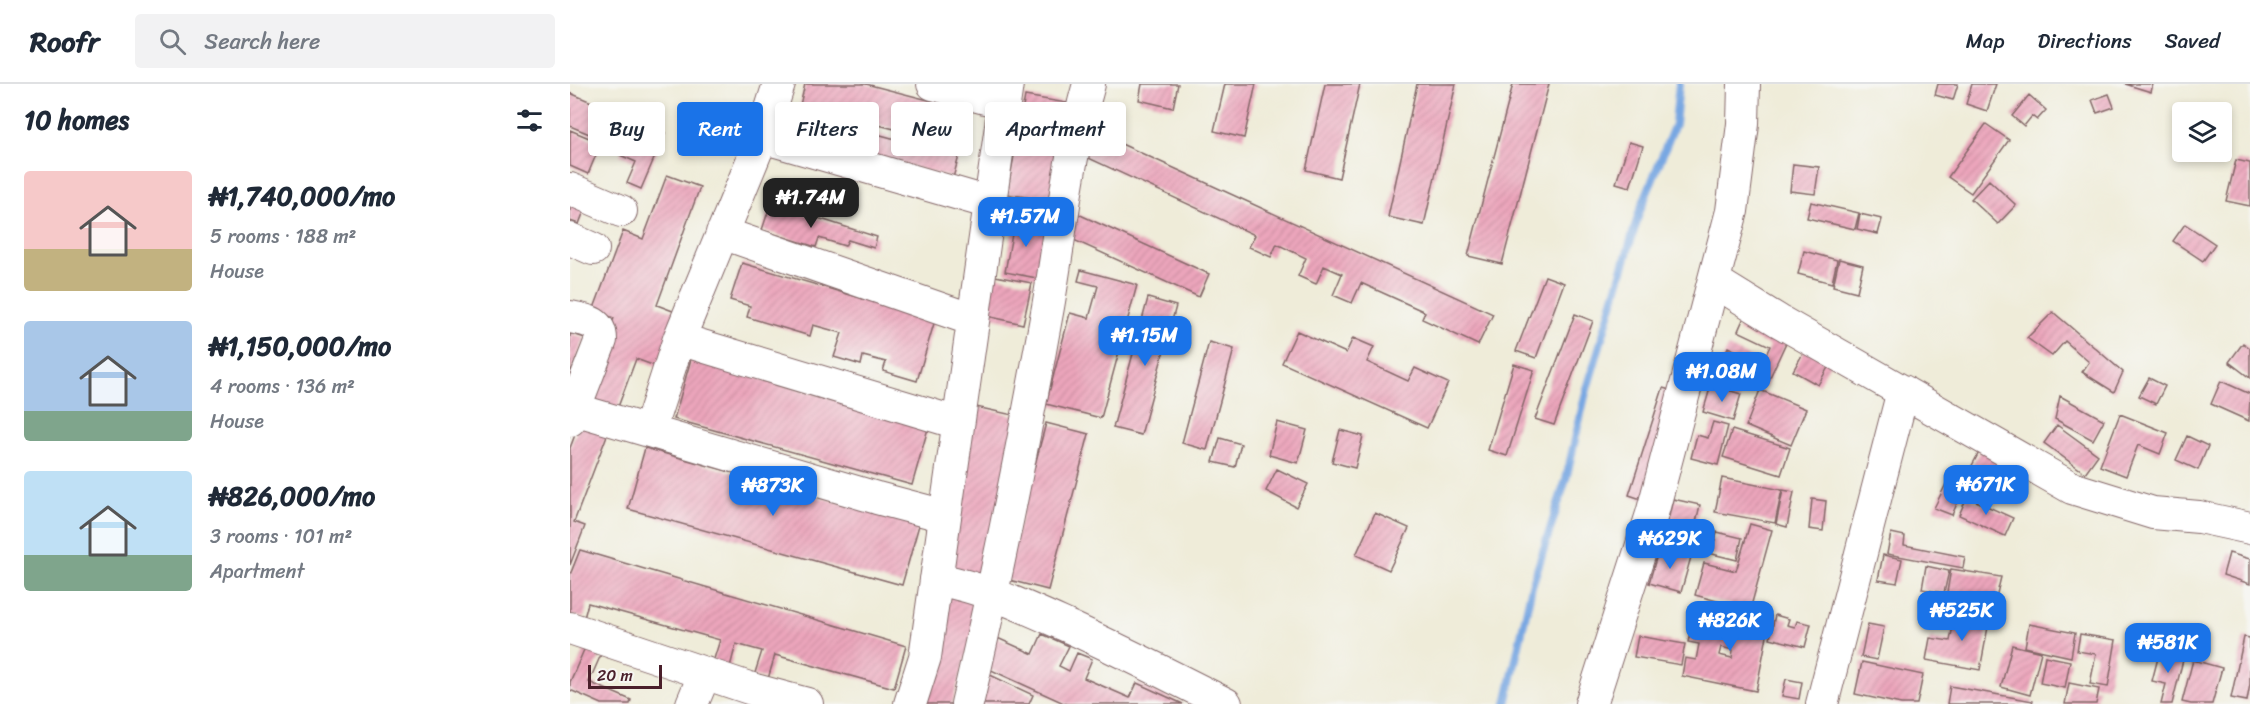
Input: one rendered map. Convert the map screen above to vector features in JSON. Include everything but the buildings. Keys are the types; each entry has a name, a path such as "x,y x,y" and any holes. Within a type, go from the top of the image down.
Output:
{"street":[{"path":"763,134 779,84"},
{"path":"910,704 925,657 1005,94 933,84"},
{"path":"968,704 993,594 1048,307 1077,126 1089,84"},
{"path":"1591,704 1652,514 1734,201 1743,124 1744,84"},
{"path":"763,137 990,203"},
{"path":"649,431 679,339 754,156"},
{"path":"570,189 621,211"},
{"path":"722,233 973,320"},
{"path":"1714,281 1779,321 2072,488 2153,513 2199,517 2250,528"},
{"path":"570,317 590,321 598,326 601,332 601,340 572,414 649,431 945,516"},
{"path":"679,339 958,423"},
{"path":"1822,704 1903,391"},
{"path":"936,579 970,585 993,594 1113,647 1226,704"},
{"path":"570,628 755,690 807,704"},
{"path":"692,704 705,673"}],"waterway":[{"path":"1506,704 1532,586 1566,479 1585,396 1639,213 1675,124 1679,84"}]}
